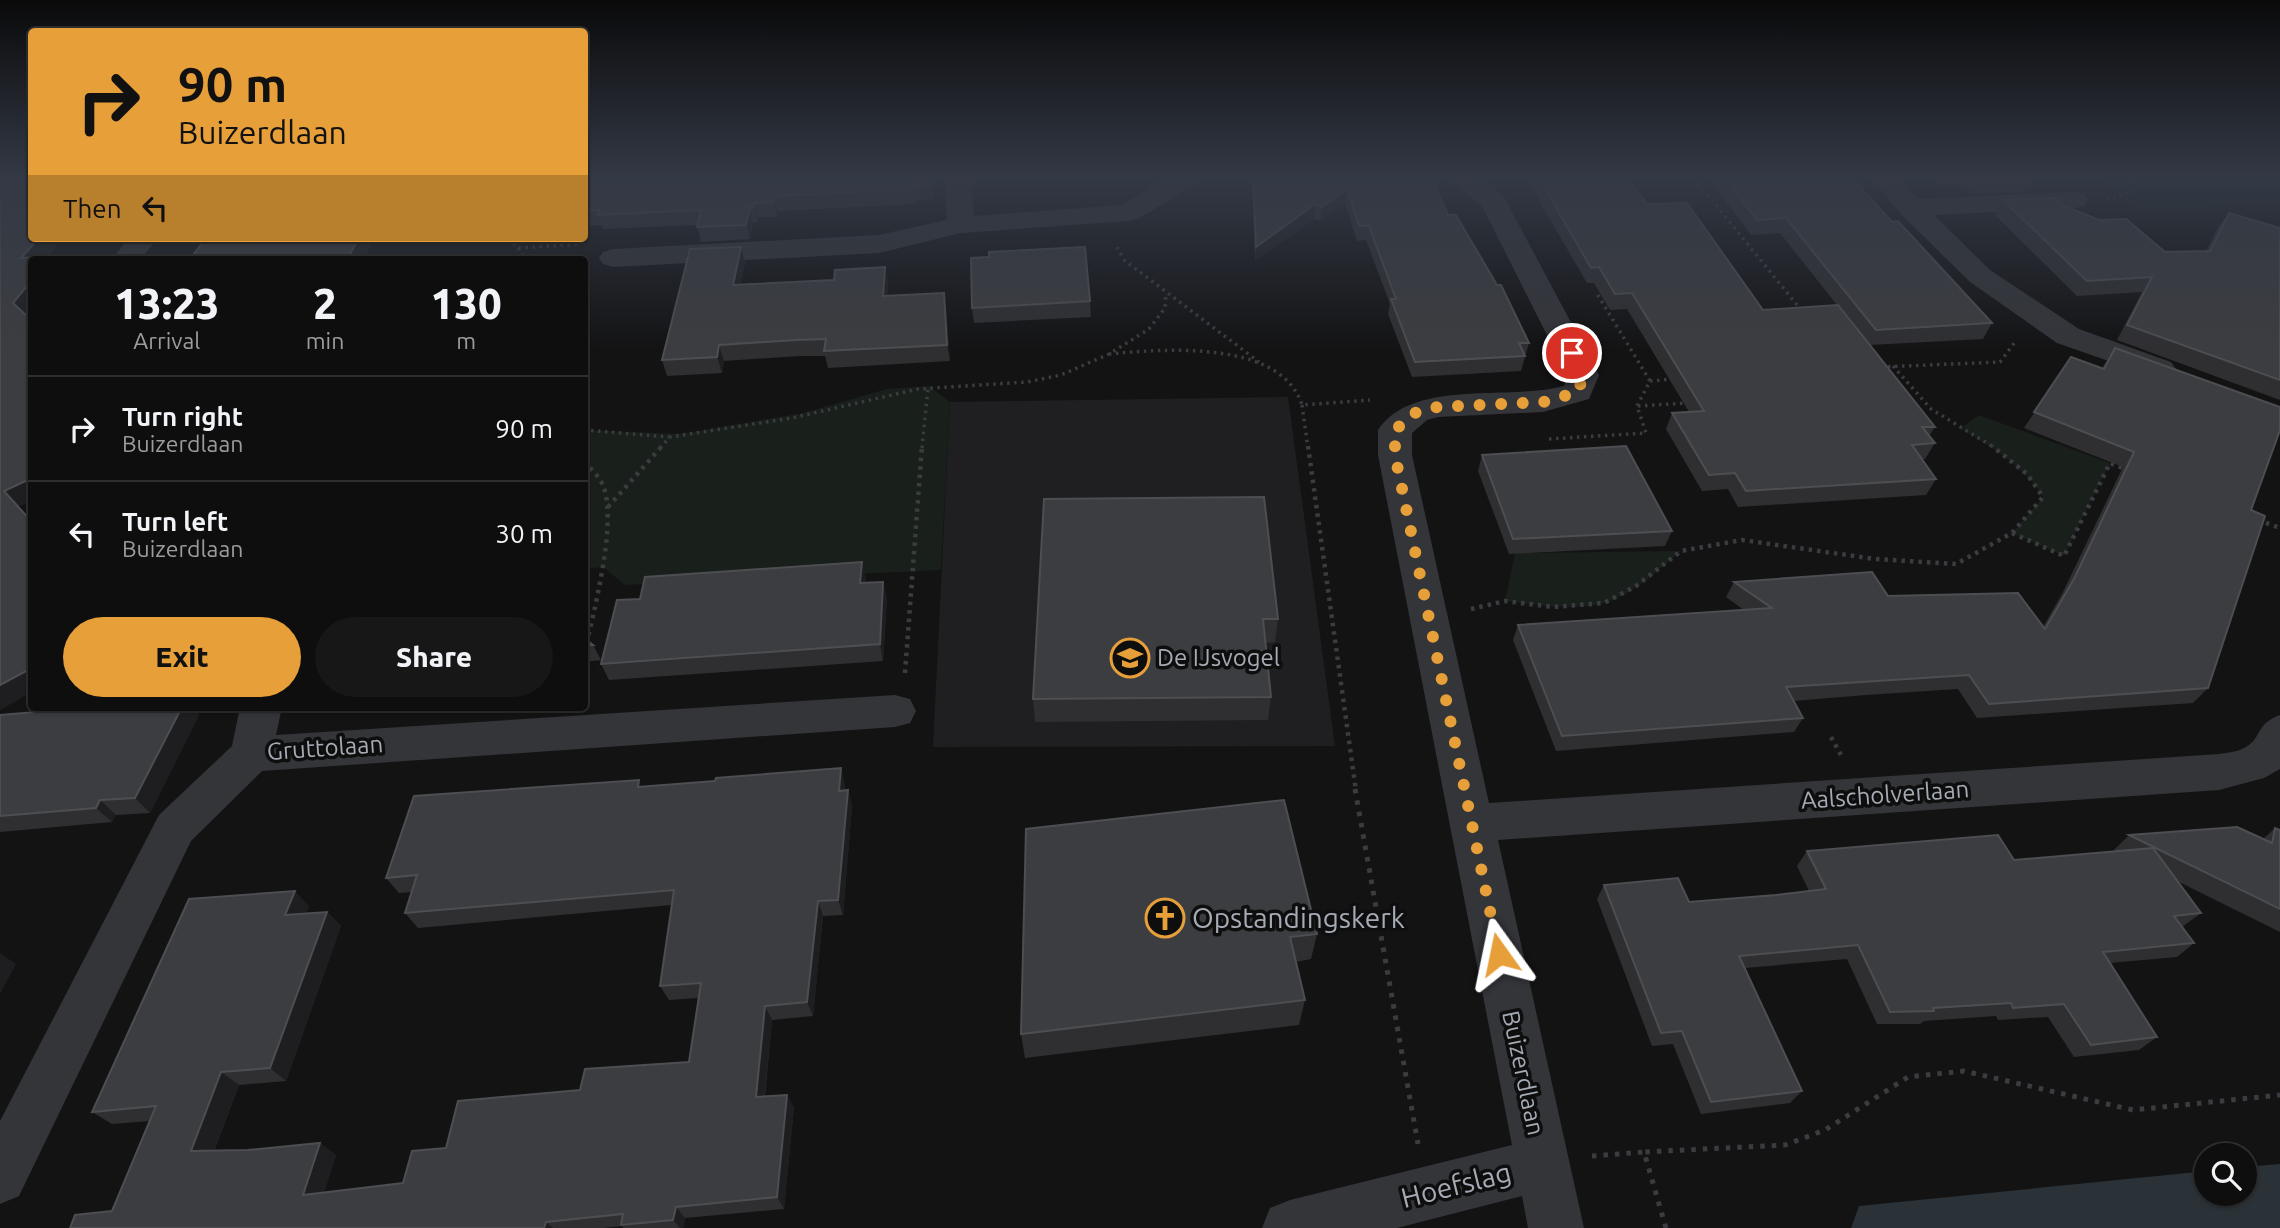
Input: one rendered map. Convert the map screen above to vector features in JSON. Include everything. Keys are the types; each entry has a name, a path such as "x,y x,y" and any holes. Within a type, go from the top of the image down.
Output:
{"street":[{"path":"613,258 880,244 917,235"},
{"name":"Buizerdlaan","path":"1511,235 1583,375 1578,392 1543,402 1437,407 1415,413 1395,430 1395,455 1556,1228"},
{"path":"1939,235 1980,276 2068,336 2180,377"},
{"path":"128,256 140,242"},
{"path":"251,754 260,711"},
{"name":"Gruttolaan","path":"0,1177 174,828 251,754 895,711"},
{"name":"Aalscholverlaan","path":"1472,823 2219,772 2255,765 2275,748 2280,732"},
{"name":"Hoefslag","path":"1290,1228 1542,1164"}],"path":[{"path":"1133,235 1117,247 1124,260 1294,386 1302,405 1356,794 1427,1193"},
{"path":"1741,235 1806,316"},
{"path":"513,242 523,256"},
{"path":"518,248 611,243 613,258"},
{"path":"1596,292 1650,381"},
{"path":"588,430 670,437 792,418 928,388 1027,382 1060,375 1109,354 1149,329 1165,308 1166,293"},
{"path":"1871,367 2000,362 2021,334"},
{"path":"1109,354 1146,350 1204,352 1260,362"},
{"path":"1460,612 1505,601 1553,607 1604,603 1636,586 1681,551 1742,540 1875,559 1956,564 2012,533 2043,497 2027,474 1996,448 1960,429 1931,409 1892,366"},
{"path":"1650,381 1676,379"},
{"path":"1535,440 1646,433 1637,406 1650,381"},
{"path":"895,711 904,696 915,518 928,388"},
{"path":"1302,405 1416,397 1437,407"},
{"path":"1637,406 1691,403"},
{"path":"608,507 670,437"},
{"path":"2012,533 2064,556 2110,463 2134,472"},
{"path":"588,467 604,486 608,507 595,610 588,639"},
{"path":"2256,519 2280,528"},
{"path":"1831,737 1844,759"},
{"path":"1666,1228 1644,1152 1786,1145 1825,1130 1908,1077 1964,1071 2133,1110 2280,1095"}],"shaded area":[{"path":"929,386 950,402 941,570 625,585 603,567 588,569 588,430 680,434 803,413 887,389"},
{"name":"De IJsvogel","path":"1288,397 1335,746 933,747 950,402"},
{"path":"1979,415 2110,463 2064,556 2012,533 2043,497 2026,475 2006,458 1960,429"},
{"path":"1681,551 1635,588 1604,603 1568,607 1505,601 1515,553"},
{"path":"2280,1164 2280,1228 1851,1228 1859,1206 2194,1172 2194,1206 2257,1206 2257,1166"}],"building":[{"path":"0,235 28,235 28,242 35,242 21,258 28,258 28,285 13,303 28,317 28,480 4,491 28,518 28,670 0,685"},
{"path":"1255,235 1272,235 1256,247"},
{"path":"1372,235 1468,235 1497,285 1501,285 1529,343 1519,343 1525,356 1415,362 1391,299 1396,299"},
{"path":"1572,235 1710,235 1763,310 1838,305 1935,427 1922,427 1935,443 1912,445 1936,479 1746,491 1735,473 1709,475 1672,413 1704,411 1632,293 1615,294 1599,267 1591,268"},
{"path":"1800,235 1911,235 1992,323 1876,330"},
{"path":"2040,235 2145,235 2165,252 2210,251 2218,235 2280,235 2280,380 2127,325 2152,277 2087,281"},
{"path":"203,242 357,242 349,256 192,256"},
{"path":"741,247 733,285 834,280 835,270 885,267 883,296 944,293 947,345 824,351 826,339 796,340 719,345 717,357 662,360 690,249"},
{"path":"1085,247 1090,301 972,308 971,258 989,257 989,252"},
{"path":"2115,348 2280,407 2280,430 2251,510 2265,516 2208,688 1989,704 1969,675 1786,687 1803,718 1562,736 1518,625 1772,608 1734,582 1872,572 1888,596 2018,593 2045,629 2075,577 2134,452 2034,412 2071,357 2104,369"},
{"path":"1626,446 1672,531 1513,539 1482,455"},
{"path":"1264,497 1278,619 1263,619 1271,697 1033,699 1044,499"},
{"path":"862,562 860,583 883,582 880,644 601,664 617,600 640,599 645,577"},
{"path":"48,711 180,711 135,798 100,800 96,808 0,816 0,715"},
{"path":"841,768 839,791 848,790 838,900 818,901 807,1002 765,1006 756,1097 787,1095 777,1197 676,1207 673,1220 621,1225 623,1214 546,1222 544,1228 70,1228 75,1215 112,1211 156,1106 92,1112 189,899 295,891 285,915 327,912 270,1068 221,1072 191,1151 248,1150 320,1143 303,1195 403,1183 412,1151 446,1148 458,1101 580,1090 585,1069 689,1062 701,983 660,986 674,890 405,913 417,875 386,878 414,796 639,780 638,787"},
{"name":"Opstandingskerk","path":"1284,800 1317,934 1290,937 1305,1000 1021,1034 1026,829"},
{"path":"2237,827 2272,843 2275,828 2280,830 2280,909 2129,835"},
{"path":"1998,835 2014,860 2153,848 2201,913 2174,916 2194,943 2103,952 2157,1037 2091,1045 2064,1004 2013,1008 2011,1003 1933,1008 1934,1011 1890,1012 1858,945 1739,956 1802,1091 1711,1102 1682,1031 1661,1033 1604,885 1678,878 1689,902 1826,889 1807,851"}],"place":[{"name":"De IJsvogel","path":"1130,658"},
{"name":"Opstandingskerk","path":"1165,918"}],"route":[{"path":"1499,954 1395,455 1395,430 1415,413 1437,407 1543,402 1578,392 1583,375 1572,353"}]}
